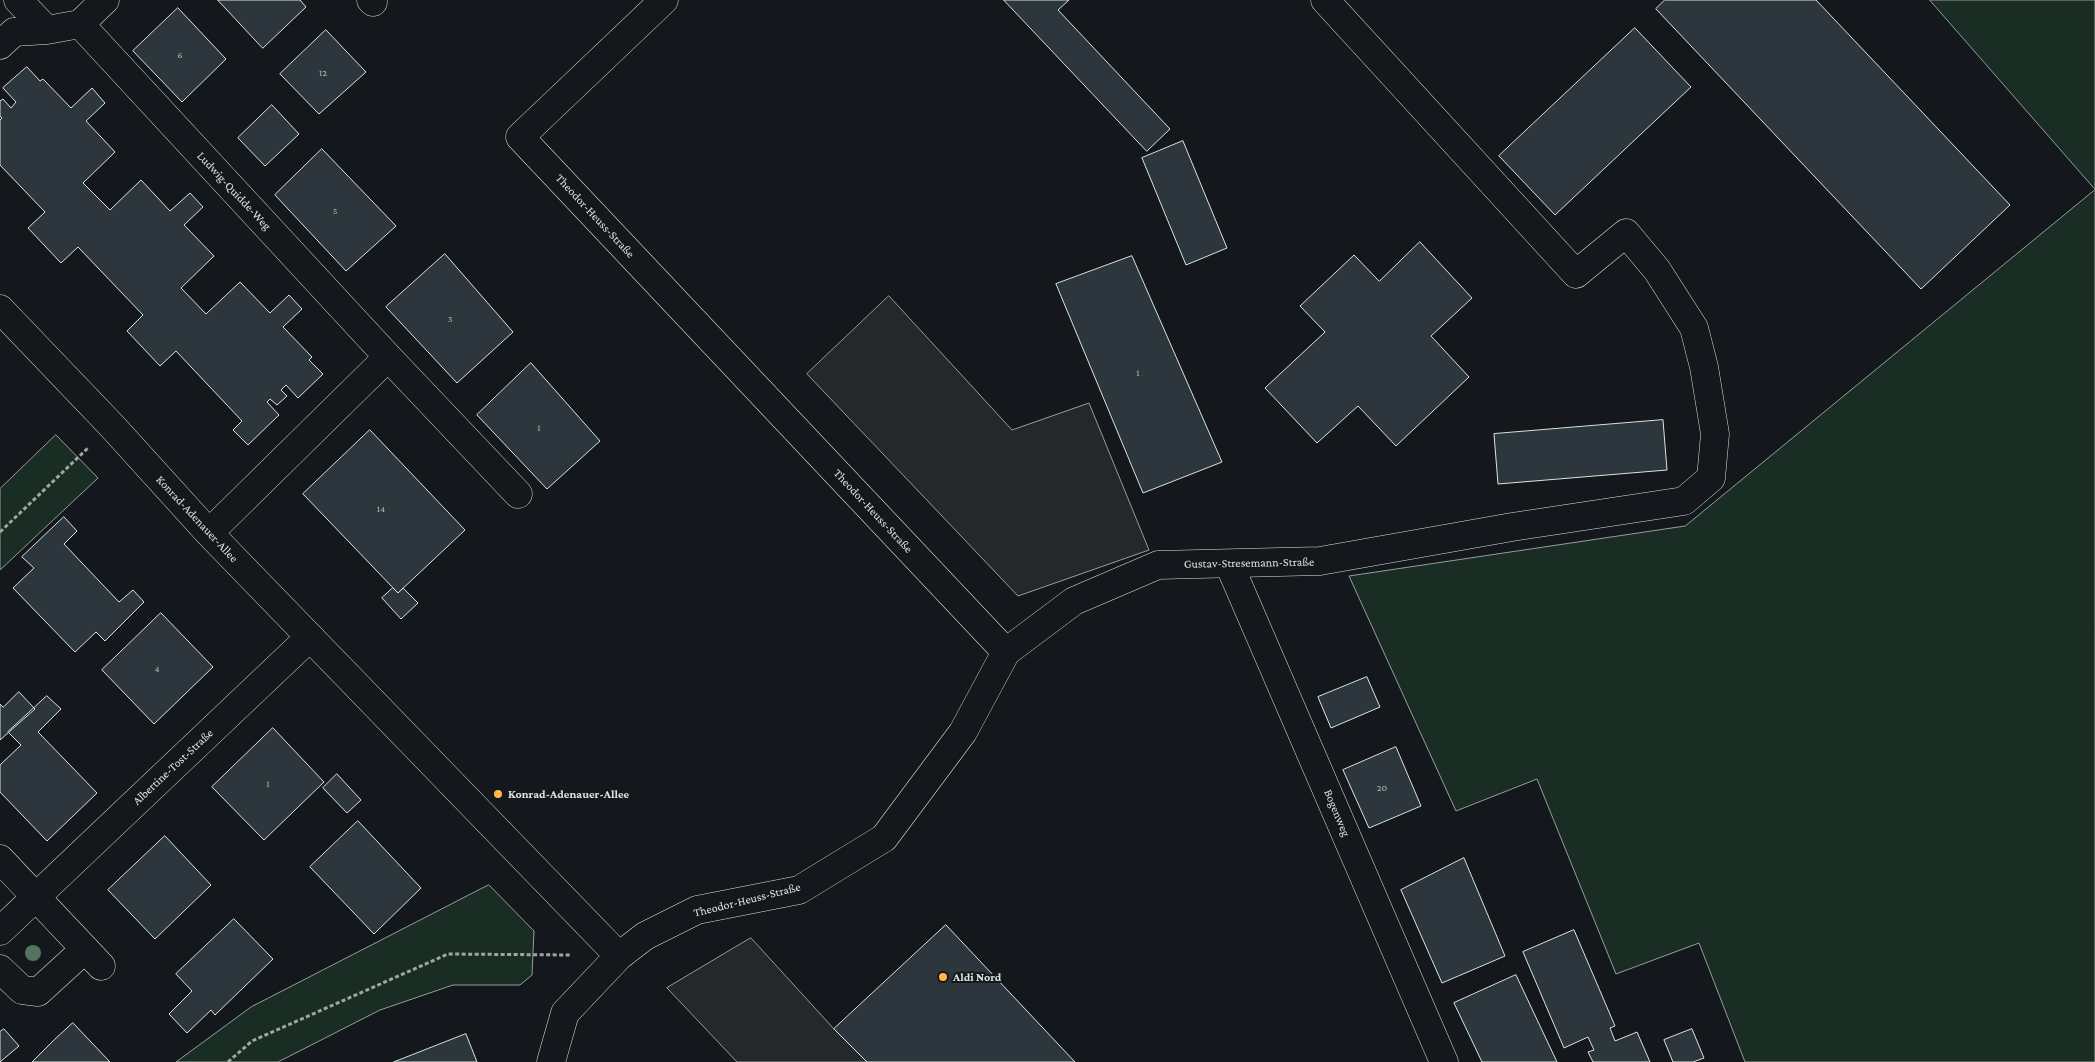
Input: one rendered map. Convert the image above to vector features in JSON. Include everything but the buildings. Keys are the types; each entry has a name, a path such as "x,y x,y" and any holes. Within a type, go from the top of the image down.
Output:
{"street":[{"path":"18,0 47,30"},
{"path":"0,45 14,32 47,30 80,24 105,0"},
{"name":"Theodor-Heuss-Straße","path":"619,956 645,936 697,910 799,890 884,838 963,732 1006,652 520,137 664,0"},
{"name":"Gustav-Stresemann-Straße","path":"1006,652 1074,601 1158,565 1320,561 1512,527 1684,501 1711,478 1716,434 1704,367 1694,328 1657,270 1626,233 1576,274 1325,0"},
{"name":"Ludwig-Quidde-Weg","path":"80,24 388,357 518,494"},
{"name":"Konrad-Adenauer-Allee","path":"0,309 112,426 209,533 619,956"},
{"path":"209,533 388,357"},
{"name":"Bogenweg","path":"1229,564 1444,1062"},
{"name":"Albertine-Tost-Straße","path":"0,931 310,637"},
{"path":"0,859 93,957 38,992 22,990 0,969"},
{"path":"551,1062 565,1013 619,956"}],"path":[{"path":"0,532 77,457 112,426"},
{"path":"228,1062 252,1041 448,954 619,956"}],"green space":[{"path":"1930,0 2095,0 2095,189"},
{"path":"2095,190 2095,1062 1745,1062 1699,943 1616,974 1537,779 1456,811 1349,576 1685,526"},
{"path":"56,435 98,478 0,570 0,489"},
{"path":"489,885 534,931 532,975 520,985 453,985 380,1010 278,1062 176,1062 251,1007"}],"shaded area":[{"path":"889,296 1012,430 1089,403 1149,550 1018,596 807,374"},
{"path":"751,938 834,1029 867,1062 737,1062 667,988"}],"place":[{"name":"Konrad-Adenauer-Allee","path":"498,794"},
{"name":"Aldi Nord","path":"943,977"}]}
